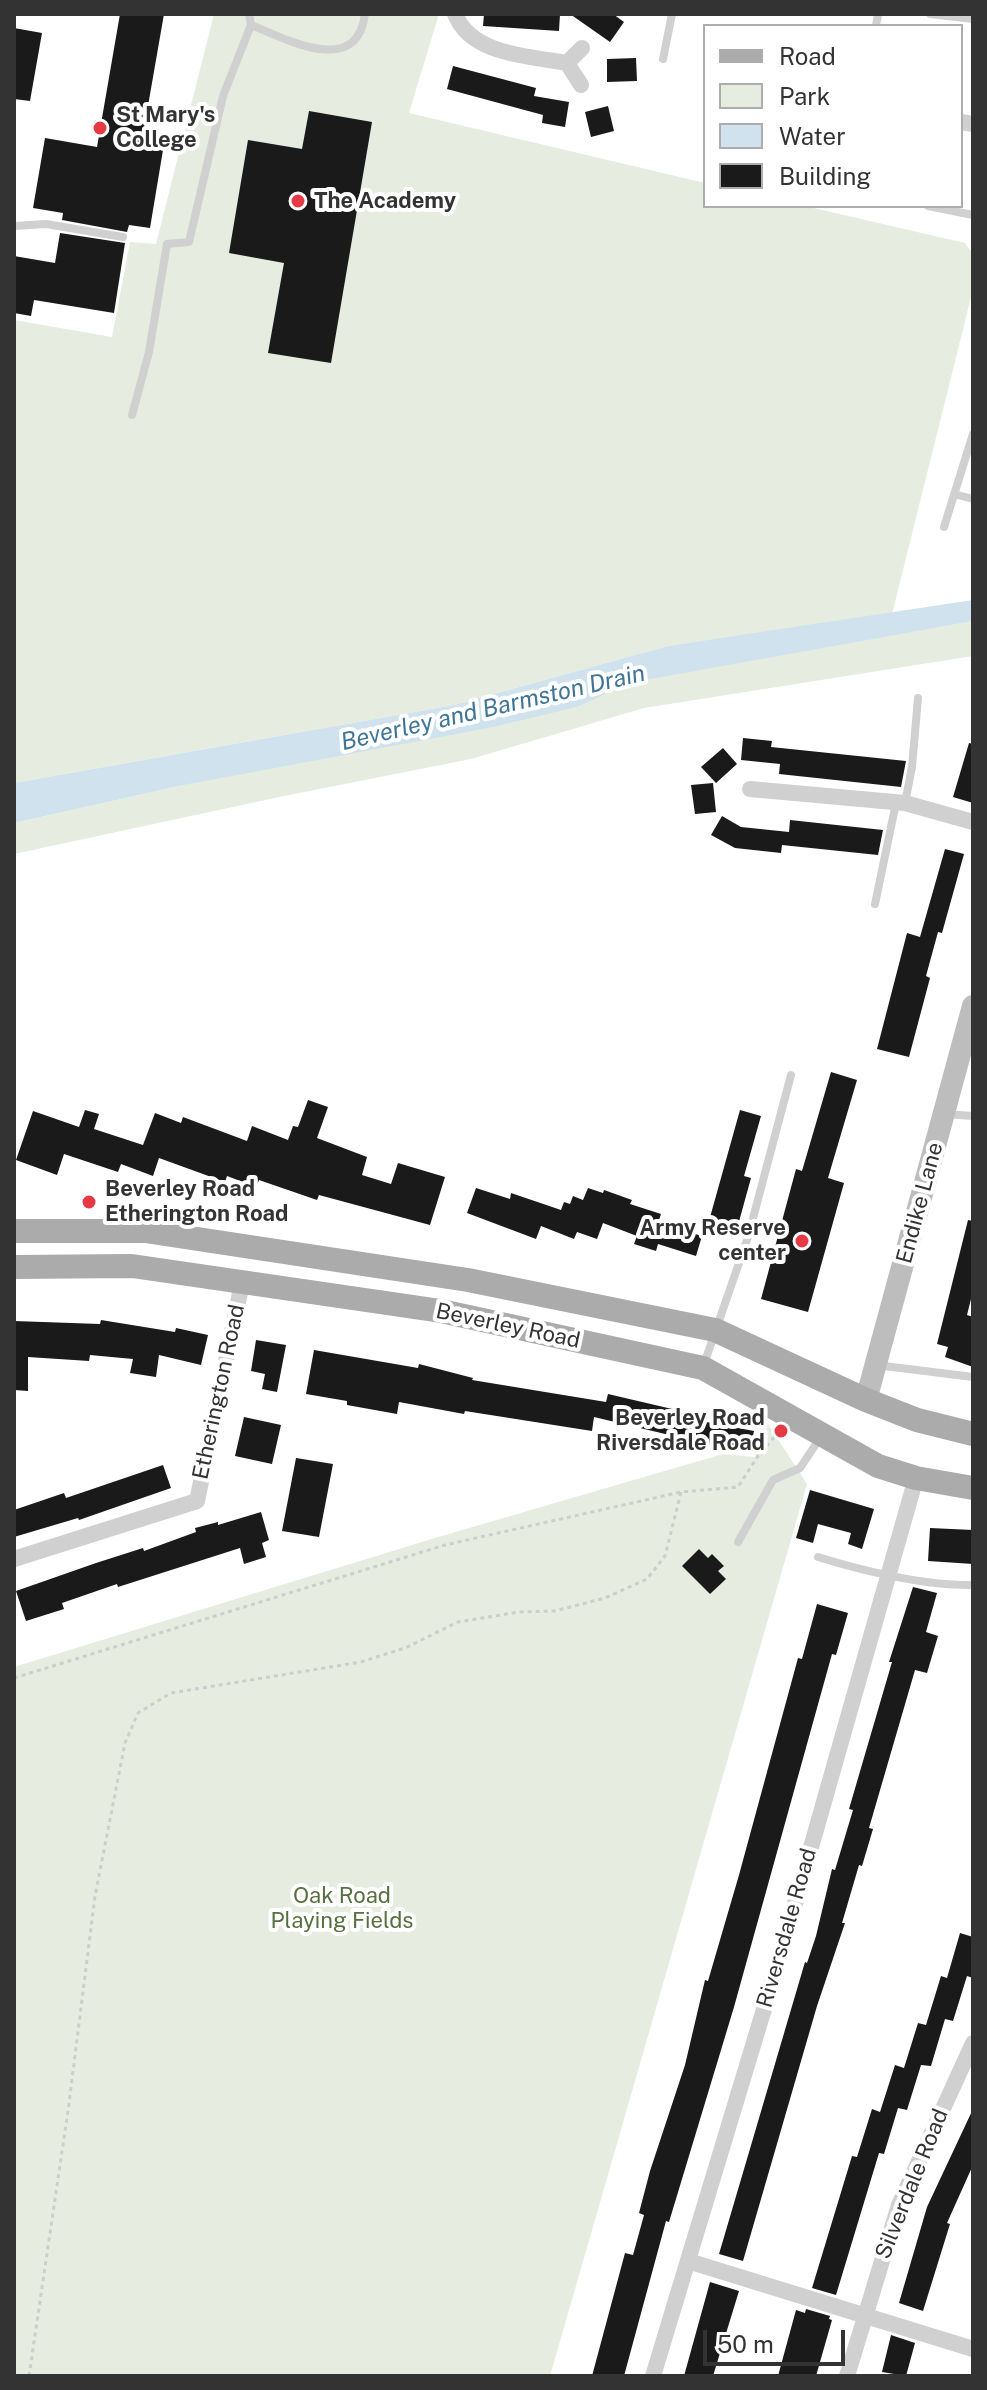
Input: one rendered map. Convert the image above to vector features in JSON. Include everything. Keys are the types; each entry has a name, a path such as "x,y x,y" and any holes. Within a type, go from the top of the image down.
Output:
{"main road":[{"name":"Beverley Road","path":"14,1231 145,1231 468,1280 715,1330 866,1400 917,1420 973,1435"},
{"path":"164,1271 168,1235"},
{"path":"325,1295 330,1259"},
{"name":"Beverley Road","path":"14,1267 132,1266 441,1311 703,1368 878,1466 916,1478 973,1488"},
{"path":"547,1333 555,1297"}],"street":[{"path":"455,14 460,28 484,45 567,63 581,85"},
{"path":"567,63 582,48"},
{"path":"750,789 901,802 973,822"},
{"name":"Endike Lane","path":"866,1400 973,1006"},
{"name":"Etherington Road","path":"14,1559 197,1501 242,1283"},
{"name":"Riversdale Road","path":"653,2376 781,1953 916,1478"},
{"name":"Silverdale Road","path":"847,2376 899,2205 973,2043"},
{"path":"688,2261 973,2349"}],"lane":[{"path":"132,415 149,352 167,244 189,242 223,96 251,25 249,14"},
{"path":"251,25 308,49 338,50 356,38 365,14"},
{"path":"663,59 672,14"},
{"path":"930,14 973,19"},
{"path":"938,208 973,215"},
{"path":"14,226 46,224 123,237"},
{"path":"944,527 973,434"},
{"path":"954,494 973,499"},
{"path":"875,904 912,767 918,698"},
{"path":"703,1368 748,1237 791,1075"},
{"path":"944,1114 973,1116"},
{"path":"876,1365 973,1377"},
{"path":"738,1542 773,1480 800,1468 814,1429"},
{"path":"818,1557 854,1568 952,1585 973,1585"}],"path":[{"path":"14,1678 445,1545 681,1492 738,1487 758,1456 784,1426 814,1429"},
{"path":"29,2376 68,2111 95,1896 125,1743 138,1713 171,1693 361,1662 405,1648 458,1622 519,1612 555,1611 605,1598 647,1579 665,1556 681,1492"}],"green space":[{"path":"214,14 439,14 409,113 703,183 703,208 814,208 965,243 973,254 973,289 892,614 668,646 454,705 14,783 14,320 112,337 130,242 156,244"},
{"path":"973,621 973,656 644,708 471,759 14,854 14,823 179,786 580,706 630,681"},
{"name":"Oak Road Playing Fields","path":"766,1421 807,1484 550,2376 14,2376 14,1667 435,1538 723,1454 755,1457"}],"water":[{"name":"Beverley and Barmston Drain","path":"973,600 973,621 628,683 580,706 493,727 179,786 14,823 14,783 454,705 668,646"}],"building":[{"path":"120,14 164,14 141,146 163,150 150,228 129,225 127,232 62,220 63,213 33,208 45,138 97,147"},
{"path":"484,14 560,14 559,31 483,26"},
{"path":"570,14 613,14 624,22 610,42"},
{"path":"14,28 42,33 30,101 14,99"},
{"path":"636,58 637,81 607,82 607,59"},
{"path":"453,66 536,88 534,96 569,102 565,127 542,123 543,115 447,89"},
{"path":"608,106 614,131 591,137 585,112"},
{"name":"The Academy","path":"309,111 372,122 331,363 268,353 284,263 229,253 248,140 302,149"},
{"path":"60,233 125,243 114,313 34,300 31,316 14,313 14,256 55,263"},
{"path":"743,738 772,741 771,747 906,761 901,787 779,774 780,764 741,760"},
{"path":"969,743 973,744 973,803 953,797"},
{"path":"723,748 737,764 716,783 701,767"},
{"path":"713,783 716,812 695,814 691,785"},
{"path":"722,816 741,827 789,832 790,820 883,830 878,855 782,845 781,853 735,848 711,835"},
{"path":"945,849 964,854 942,933 938,932 926,976 930,978 909,1057 877,1049 907,933 920,937"},
{"name":"Army Reserve center","path":"831,1072 857,1080 828,1178 844,1183 808,1312 761,1299 796,1169 802,1171"},
{"path":"308,1100 328,1107 317,1138 367,1157 362,1175 391,1184 398,1163 445,1177 430,1225 319,1195 317,1200 259,1180 256,1187 227,1176 225,1182 159,1158 153,1176 121,1164 118,1172 64,1154 57,1175 16,1160 33,1111 79,1127 85,1110 99,1114 94,1129 143,1145 155,1113 181,1123 183,1117 247,1141 252,1126 288,1140 293,1126 298,1127"},
{"path":"740,1110 761,1116 744,1176 751,1178 735,1236 707,1228"},
{"path":"476,1188 510,1199 511,1193 561,1210 564,1202 570,1204 573,1196 583,1200 588,1188 603,1193 604,1190 632,1200 630,1204 661,1214 658,1223 702,1236 696,1256 658,1244 656,1251 634,1244 637,1236 603,1223 597,1239 577,1232 574,1239 541,1226 536,1239 467,1213"},
{"path":"968,1220 973,1221 973,1291 967,1315 973,1317 973,1367 945,1357 948,1347 937,1344"},
{"path":"101,1320 175,1332 176,1328 208,1335 201,1365 159,1355 156,1377 130,1373 133,1359 90,1355 89,1361 28,1357 28,1391 14,1390 14,1321 100,1324"},
{"path":"256,1340 286,1345 277,1392 262,1389 265,1374 251,1371"},
{"path":"314,1350 418,1368 419,1364 472,1380 606,1402 608,1394 702,1416 701,1421 754,1431 749,1454 594,1417 592,1431 399,1402 397,1414 347,1405 347,1401 306,1394"},
{"path":"244,1417 281,1425 272,1464 235,1456"},
{"path":"296,1458 333,1464 319,1537 282,1531"},
{"path":"163,1465 171,1488 79,1520 14,1537 14,1510 64,1493 66,1498"},
{"path":"810,1490 874,1509 862,1549 848,1544 851,1533 818,1524 813,1543 796,1538"},
{"path":"261,1512 269,1540 262,1543 266,1557 244,1564 240,1548 118,1587 117,1584 62,1603 64,1609 26,1621 16,1591 143,1548 144,1551 196,1532 195,1528 218,1522 218,1525"},
{"path":"930,1528 973,1530 973,1564 928,1561"},
{"path":"699,1549 708,1558 712,1554 724,1566 718,1571 726,1579 710,1594 682,1566"},
{"path":"913,1587 937,1593 926,1632 938,1636 927,1673 915,1670 869,1828 873,1829 862,1866 859,1865 842,1923 845,1923 817,2006 743,2261 719,2254 805,1962 816,1936 832,1869 835,1870 853,1810 849,1809"},
{"path":"817,1604 848,1613 836,1655 832,1654 734,2007 669,2222 666,2221 624,2376 592,2376 625,2253 633,2255 644,2215 639,2213 650,2171 685,2065 705,1980 708,1981 798,1658 802,1659"},
{"path":"960,1933 973,1937 973,1978 967,1976 953,2021 945,2019 931,2066 921,2065 907,2110 898,2108 884,2154 879,2153 836,2295 812,2288 852,2156 857,2157 872,2109 880,2112 895,2065 904,2068 918,2023 926,2025 941,1976 947,1978"},
{"path":"973,2109 973,2165 947,2223 950,2224 923,2311 899,2303 927,2207"},
{"path":"710,2282 739,2291 713,2376 684,2376"},
{"path":"806,2309 830,2316 832,2320 816,2376 778,2376 796,2310 805,2313"},
{"path":"891,2335 915,2343 906,2376 882,2372"}],"place":[{"name":"St Mary's College","path":"100,128"},
{"name":"The Academy","path":"298,201"},
{"name":"Beverley Road Etherington Road","path":"89,1202"},
{"name":"Army Reserve center","path":"802,1241"},
{"name":"Beverley Road Riversdale Road","path":"781,1431"}]}
